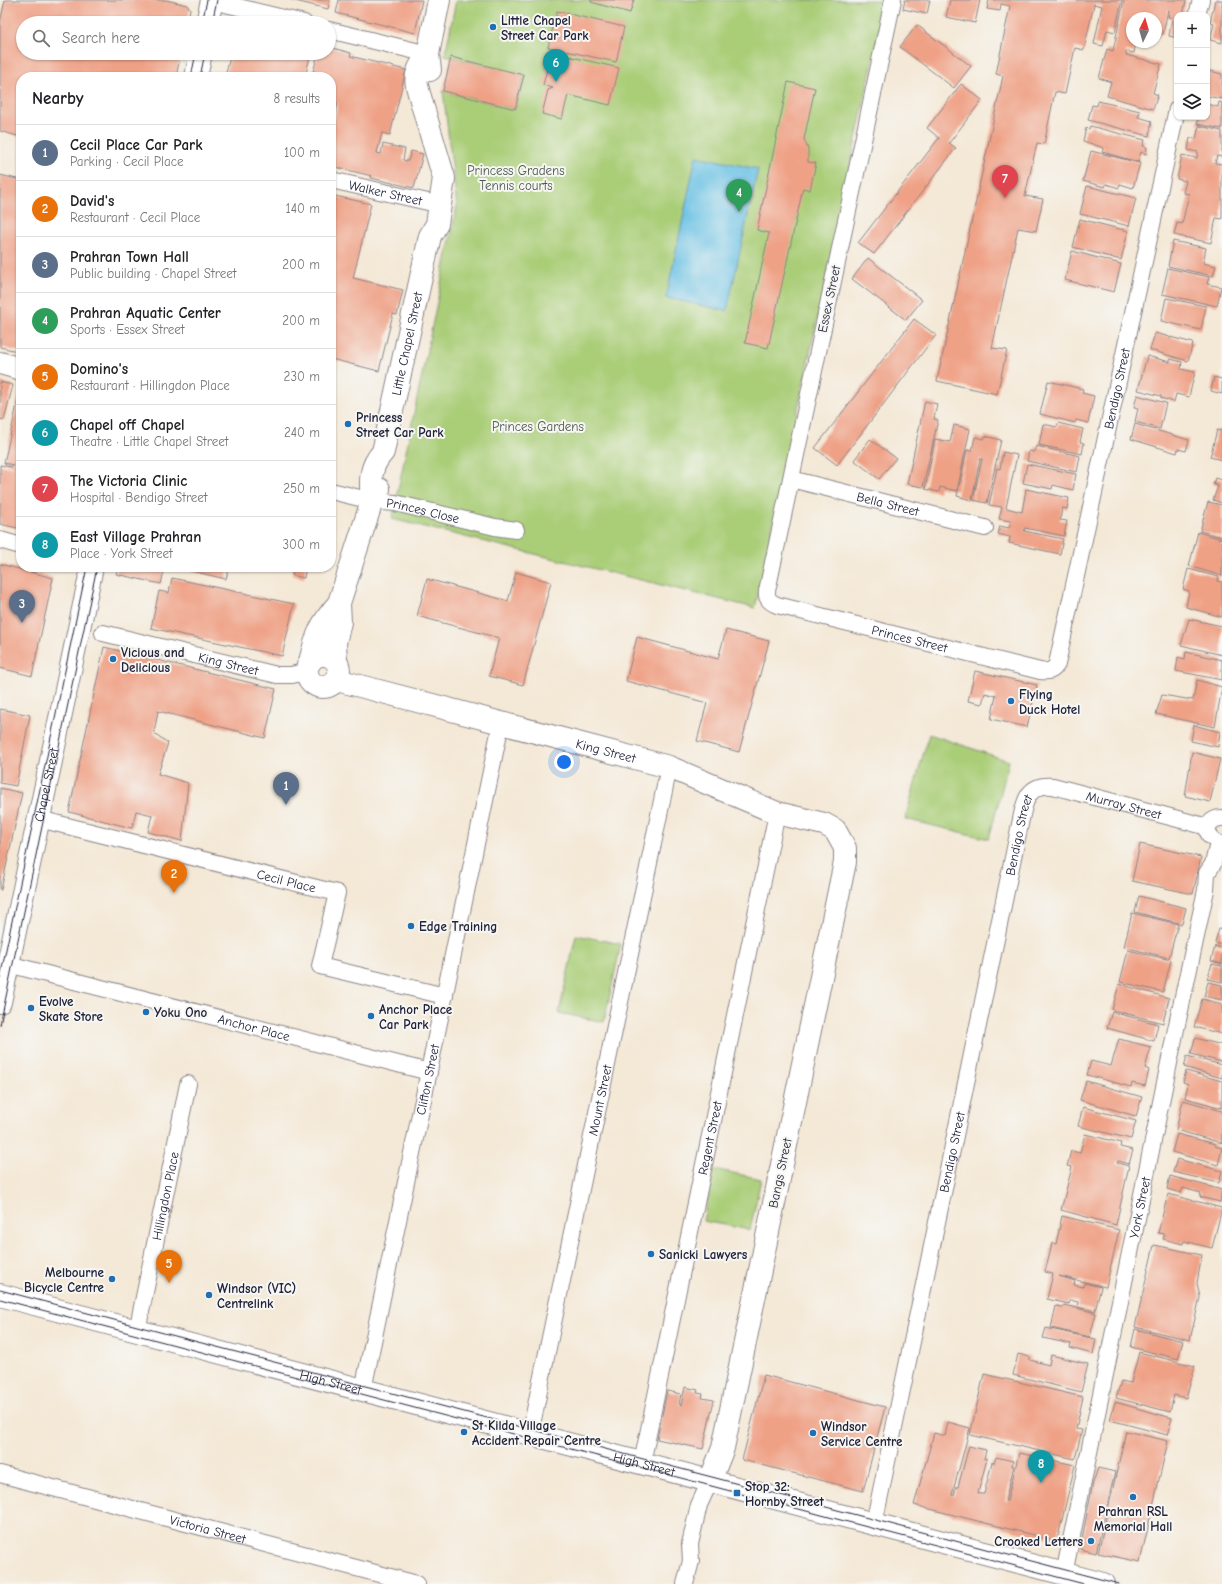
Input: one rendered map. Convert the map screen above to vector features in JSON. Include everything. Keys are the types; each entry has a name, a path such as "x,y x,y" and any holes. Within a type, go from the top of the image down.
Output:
{"street":[{"path":"208,16 211,0 276,16"},
{"name":"Little Chapel Street","path":"336,670 335,643 340,622 339,603 372,501 382,486 387,463 383,452 430,236 437,224 435,204 444,178 422,104 421,94 416,83 418,69 428,54 439,0"},
{"name":"Essex Street","path":"768,598 767,591 893,0"},
{"path":"1198,12 1201,0"},
{"path":"336,32 428,54"},
{"path":"197,72 200,60"},
{"name":"Bendigo Street","path":"1054,669 1057,664 1175,120"},
{"name":"Walker Street","path":"336,181 435,204"},
{"path":"0,363 16,368"},
{"name":"Bella Street","path":"791,479 985,528"},
{"name":"Princes Close","path":"336,492 372,501 395,503 495,527 516,530"},
{"path":"0,540 16,545"},
{"name":"Chapel Street","path":"0,1002 91,572"},
{"name":"Princes Street","path":"768,598 772,603 777,605 1040,671 1050,672 1054,669"},
{"name":"Little Chapel Street","path":"309,666 315,642 327,617 339,603"},
{"name":"King Street","path":"103,633 277,675 292,675 309,666"},
{"path":"327,655 336,670 329,686 319,686 310,680 309,666 317,656 327,655"},
{"name":"King Street","path":"336,670 502,723 669,768 777,813 824,824 835,830 845,848 845,862"},
{"name":"Clifton Street","path":"363,1390 502,723"},
{"name":"Mount Street","path":"530,1434 669,768"},
{"name":"Bendigo Street","path":"874,1524 1019,829 1029,794 1039,786"},
{"name":"Murray Street","path":"1039,786 1053,786 1208,827"},
{"name":"Regent Street","path":"642,1463 777,813"},
{"path":"1220,843 1212,840 1208,834 1208,827 1211,821 1216,818 1222,818"},
{"name":"Cecil Place","path":"39,819 337,893 320,966 445,996"},
{"name":"York Street","path":"1064,1574 1206,890 1207,872 1213,864 1220,843"},
{"name":"Bangs Street","path":"710,1481 723,1448 845,862"},
{"name":"Anchor Place","path":"8,964 430,1072"},
{"name":"Hillingdon Place","path":"137,1331 188,1084"},
{"name":"High Street","path":"0,1295 1103,1584"},
{"name":"Victoria Street","path":"0,1474 417,1584"},
{"path":"685,1584 691,1561 690,1544 700,1499 710,1481"}],"green space":[{"name":"Princes Gardens","path":"456,0 886,0 755,608 392,519 457,206 443,91 515,109 524,76 445,55"},
{"path":"929,734 1009,761 989,839 905,819"},
{"path":"576,935 621,944 604,1022 559,1013"},
{"path":"714,1169 761,1179 750,1230 703,1221"}],"water":[{"path":"696,156 758,169 727,311 666,298"}],"building":[{"path":"5,0 166,0 187,5 190,9 188,16 16,16 16,60 180,60 177,72 16,72 16,136 0,131 0,23"},
{"path":"291,0 330,0 328,9"},
{"path":"339,0 422,0 415,33 336,13"},
{"path":"591,0 634,0 630,13 591,2"},
{"path":"905,0 930,0 927,14 903,9"},
{"path":"950,0 980,0 975,23 946,17"},
{"path":"989,0 1122,0 1115,32 1107,30 1103,46 1094,44 1102,6 1094,4 1084,50 1075,48 1065,94 1055,92 1044,144 1037,143 1025,196 1043,199 1036,231 1018,228 992,348 1007,350 997,394 937,381 1003,76 996,74 1010,6 1001,4 1000,11 987,9"},
{"path":"1124,0 1186,0 1184,12 1174,12 1174,37 1169,36 1172,18 1168,17 1169,10 1163,34 1162,12 1126,12 1126,48 1135,48 1134,53 1126,51 1126,55 1161,64 1153,93 1158,95 1153,109 1107,96 1111,82 1099,78 1107,49 1113,51"},
{"path":"1215,0 1222,0 1222,43 1210,40 1214,24 1210,23"},
{"path":"557,11 624,27 616,62 548,47"},
{"path":"917,25 971,66 954,88 900,47"},
{"path":"336,49 351,53 350,56 406,70 390,135 382,133 377,153 381,154 383,144 405,149 403,160 406,161 408,161 411,151 423,154 414,188 371,178 372,176 336,167 336,112 338,103 336,102 336,72 313,72 316,60 336,60"},
{"path":"559,54 619,68 610,105 568,95 562,119 542,114 548,90 553,88 543,85 548,65 556,67"},
{"path":"451,57 524,75 515,109 443,91"},
{"path":"229,60 309,60 306,72 226,72"},
{"path":"1210,71 1222,74 1222,99 1210,97"},
{"path":"788,82 815,88 804,139 808,149 808,162 816,163 810,190 803,188 768,348 745,343 769,233 757,230"},
{"path":"961,84 982,100 949,143 956,148 874,254 858,243 939,138 927,128"},
{"path":"1098,101 1140,111 1138,117 1152,121 1149,136 1088,120 1092,105 1097,106"},
{"path":"1219,102 1222,103 1222,129 1197,124 1198,120 1210,120 1210,105 1218,107"},
{"path":"1090,126 1145,140 1143,146 1147,147 1146,154 1141,152 1138,162 1102,152 1104,148 1083,141 1086,128 1089,129"},
{"path":"1199,126 1222,131 1222,157 1217,156 1215,163 1222,164 1222,219 1216,218 1211,243 1174,235 1177,223 1182,224 1189,194 1183,193 1186,181 1177,179 1182,155 1197,158 1198,152 1188,150 1190,138 1196,139"},
{"path":"1091,151 1140,163 1133,188 1120,184 1119,188 1106,184 1105,187 1083,181"},
{"path":"0,175 16,179 16,351 0,347"},
{"path":"1087,186 1136,198 1129,226 1080,214"},
{"path":"336,196 371,204 353,278 403,290 397,315 393,314 379,371 336,360"},
{"path":"1080,219 1128,231 1121,260 1073,247"},
{"path":"1173,241 1206,248 1203,263 1216,266 1213,276 1168,266"},
{"path":"1072,251 1121,264 1114,292 1065,280"},
{"path":"868,258 922,300 906,320 852,279"},
{"path":"1168,268 1209,277 1207,284 1221,287 1217,306 1162,294"},
{"path":"1166,298 1206,306 1201,330 1161,321"},
{"path":"914,319 936,335 837,465 815,448"},
{"path":"1155,333 1193,343 1188,361 1150,350"},
{"path":"1147,356 1170,362 1170,359 1182,362 1181,369 1195,372 1189,397 1176,394 1174,402 1161,398 1161,396 1138,390"},
{"path":"1214,377 1222,379 1222,394 1211,391"},
{"path":"1048,381 1083,389 1082,393 1094,396 1088,423 1076,420 1075,423 1040,414"},
{"path":"0,382 13,385 4,420 0,419"},
{"path":"1137,395 1166,403 1160,429 1135,422 1138,408 1134,407"},
{"path":"925,401 937,404 934,419 938,420 923,487 907,484"},
{"path":"16,409 16,528 0,524 0,465 12,467 13,465 4,463"},
{"path":"1058,423 1083,429 1080,442 1084,443 1082,454 1039,445 1043,424 1057,427"},
{"path":"1135,424 1189,440 1186,451 1178,449 1177,453 1131,439"},
{"path":"954,425 970,429 957,491 940,487 939,492 925,489 935,439 950,442"},
{"path":"1217,430 1222,431 1222,460 1210,457"},
{"path":"985,436 1001,440 987,503 973,500 982,459 980,459 972,500 957,496 967,450 972,451 975,437 984,439"},
{"path":"870,439 896,458 879,479 854,460"},
{"path":"1036,446 1080,456 1077,472 1027,461 1029,451 1034,452"},
{"path":"1003,452 1017,455 1006,508 1022,512 1026,489 1069,498 1067,509 1062,508 1060,520 1067,521 1064,536 1025,528 1024,531 1063,539 1060,554 1009,543 1010,537 998,534 1000,526 1009,528 1011,521 999,519 1002,507 989,505 997,468 1000,469"},
{"path":"1027,464 1076,474 1073,490 1053,485 1052,489 1023,483"},
{"path":"1215,478 1222,480 1222,503 1213,500 1218,486 1213,484"},
{"path":"1208,502 1222,505 1222,537 1200,531"},
{"path":"1198,532 1222,539 1222,576 1189,566"},
{"path":"0,564 16,568 16,572 30,572 53,578 32,676 0,668"},
{"path":"1188,569 1219,577 1218,581 1222,582 1222,617 1186,607 1189,591 1183,589"},
{"path":"117,572 164,572 161,584 116,574"},
{"path":"196,572 228,572 226,579"},
{"path":"292,572 305,572 304,578 292,575"},
{"path":"516,572 551,582 523,685 489,676 499,638 417,616 427,579 508,601"},
{"path":"172,578 294,604 282,656 151,628 159,591 169,593"},
{"path":"1189,619 1222,626 1222,655 1181,645"},
{"path":"726,630 769,641 739,752 697,741 707,703 626,681 637,637 718,659"},
{"path":"104,647 276,689 265,738 158,711 154,733 168,743 158,774 188,783 182,841 148,832 152,815 136,811 132,828 69,812"},
{"path":"1186,652 1222,660 1222,680 1176,671 1178,657 1185,659"},
{"path":"975,671 1037,685 1027,727 991,719 996,696 985,693 982,704 968,701"},
{"path":"1197,680 1222,687 1215,727 1156,714 1162,695 1193,700"},
{"path":"0,709 30,715 16,786 0,783"},
{"path":"1194,725 1220,732 1218,747 1191,741"},
{"path":"1192,752 1220,759 1210,802 1185,796"},
{"path":"0,788 22,793 1,890 0,890"},
{"path":"1140,844 1201,857 1193,894 1132,881"},
{"path":"1139,896 1186,908 1182,924 1135,912"},
{"path":"1132,913 1178,924 1169,958 1124,947"},
{"path":"1219,929 1222,930 1222,945 1215,943"},
{"path":"1215,946 1222,948 1222,964 1211,961"},
{"path":"1128,950 1171,960 1163,992 1120,982"},
{"path":"1212,964 1222,966 1222,982 1207,979"},
{"path":"1208,982 1222,985 1222,1000 1204,996"},
{"path":"1119,984 1169,998 1163,1023 1112,1010"},
{"path":"1202,999 1222,1004 1222,1034 1194,1027"},
{"path":"1112,1012 1158,1024 1154,1041 1107,1028"},
{"path":"1195,1038 1222,1045 1222,1062 1191,1054"},
{"path":"1119,1039 1151,1047 1145,1068 1149,1070 1145,1086 1132,1083 1131,1087 1087,1075 1091,1061 1111,1066"},
{"path":"1187,1056 1222,1065 1222,1078 1184,1067"},
{"path":"1186,1071 1222,1081 1222,1108 1185,1098 1188,1084 1183,1082"},
{"path":"1086,1081 1142,1097 1136,1116 1080,1100"},
{"path":"1183,1100 1222,1111 1222,1143 1176,1130"},
{"path":"1083,1107 1136,1121 1131,1139 1078,1126"},
{"path":"1085,1134 1121,1143 1120,1147 1133,1150 1129,1164 1118,1161 1117,1163 1129,1166 1116,1225 1061,1210 1072,1167 1067,1166 1071,1151 1080,1153"},
{"path":"1177,1134 1215,1144 1215,1146 1222,1148 1218,1165 1172,1152"},
{"path":"1177,1159 1222,1171 1219,1183 1173,1172"},
{"path":"1170,1176 1222,1190 1220,1202 1200,1197 1201,1193 1183,1188 1181,1193 1167,1189"},
{"path":"1168,1194 1222,1208 1212,1248 1184,1241 1183,1244 1163,1239 1164,1234 1158,1233"},
{"path":"1062,1216 1119,1230 1106,1287 1059,1276 1075,1281 1074,1285 1083,1287 1084,1283 1101,1287 1095,1311 1077,1307 1078,1302 1070,1300 1069,1304 1047,1299 1053,1274 1045,1272 1052,1243 1056,1244"},
{"path":"1154,1245 1202,1255 1197,1283 1200,1297 1190,1340 1135,1327"},
{"path":"1064,1305 1096,1313 1090,1337 1051,1328 1056,1306 1063,1307"},
{"path":"1046,1328 1096,1339 1093,1354 1070,1348 1071,1344 1043,1338"},
{"path":"1135,1329 1183,1341 1178,1359 1131,1347"},
{"path":"1139,1352 1195,1366 1186,1398 1174,1395 1170,1412 1116,1398 1121,1381 1131,1383"},
{"path":"1018,1354 1030,1357 1030,1360 1049,1365 1051,1355 1088,1364 1081,1392 1013,1375"},
{"path":"984,1374 1083,1397 1076,1429 1082,1430 1075,1459 970,1435"},
{"name":"Windsor Service Centre","path":"764,1375 885,1407 863,1491 742,1460"},
{"path":"685,1387 698,1390 697,1393 703,1394 702,1398 714,1400 703,1449 657,1439 667,1391 681,1394 679,1404 681,1405"},
{"path":"1115,1402 1172,1418 1167,1435 1110,1420"},
{"path":"948,1422 970,1428 952,1495 954,1496 956,1487 958,1487 969,1446 986,1450 984,1459 987,1459 978,1493 984,1494 992,1462 994,1463 996,1457 1013,1461 1012,1466 1014,1466 1005,1501 1007,1501 1019,1453 1075,1465 1057,1541 914,1505 934,1433 945,1436"},
{"name":"Prahran RSL Memorial Hall","path":"1126,1431 1168,1441 1140,1562 1098,1553"},
{"path":"1098,1468 1115,1472 1096,1553 1080,1549 1093,1483"}],"tram line":[{"path":"204,16 207,0"},
{"path":"214,16 217,0"},
{"path":"192,72 195,60"},
{"path":"201,72 204,60"},
{"path":"0,978 86,572"},
{"path":"0,1025 96,572"},
{"path":"0,1290 1119,1584"},
{"path":"0,1299 1084,1584"}],"place":[{"name":"Little Chapel Street Car Park","path":"493,27"},
{"name":"Chapel off Chapel","path":"556,82"},
{"name":"The Victoria Clinic","path":"1005,198"},
{"name":"Prahran Aquatic Center","path":"739,212"},
{"name":"Princess Street Car Park","path":"348,424"},
{"name":"Prahran Town Hall","path":"22,623"},
{"name":"Vicious and Delicious","path":"113,659"},
{"name":"Flying Duck Hotel","path":"1011,701"},
{"name":"Cecil Place Car Park","path":"286,805"},
{"name":"David's","path":"174,893"},
{"name":"Edge Training","path":"411,926"},
{"name":"Evolve Skate Store","path":"31,1008"},
{"name":"Yoku Ono","path":"146,1012"},
{"name":"Anchor Place Car Park","path":"371,1016"},
{"name":"Sanicki Lawyers","path":"651,1254"},
{"name":"Melbourne Bicycle Centre","path":"112,1279"},
{"name":"Domino's","path":"169,1283"},
{"name":"Windsor (VIC) Centrelink","path":"209,1295"},
{"name":"St Kilda Village Accident Repair Centre","path":"464,1432"},
{"name":"Windsor Service Centre","path":"813,1433"},
{"name":"East Village Prahran","path":"1041,1483"},
{"name":"Stop 32: Hornby Street","path":"737,1493"},
{"name":"Prahran RSL Memorial Hall","path":"1133,1497"},
{"name":"Crooked Letters","path":"1091,1541"}],"park label":[{"name":"Princess Gradens Tennis courts","path":"516,178"}]}
